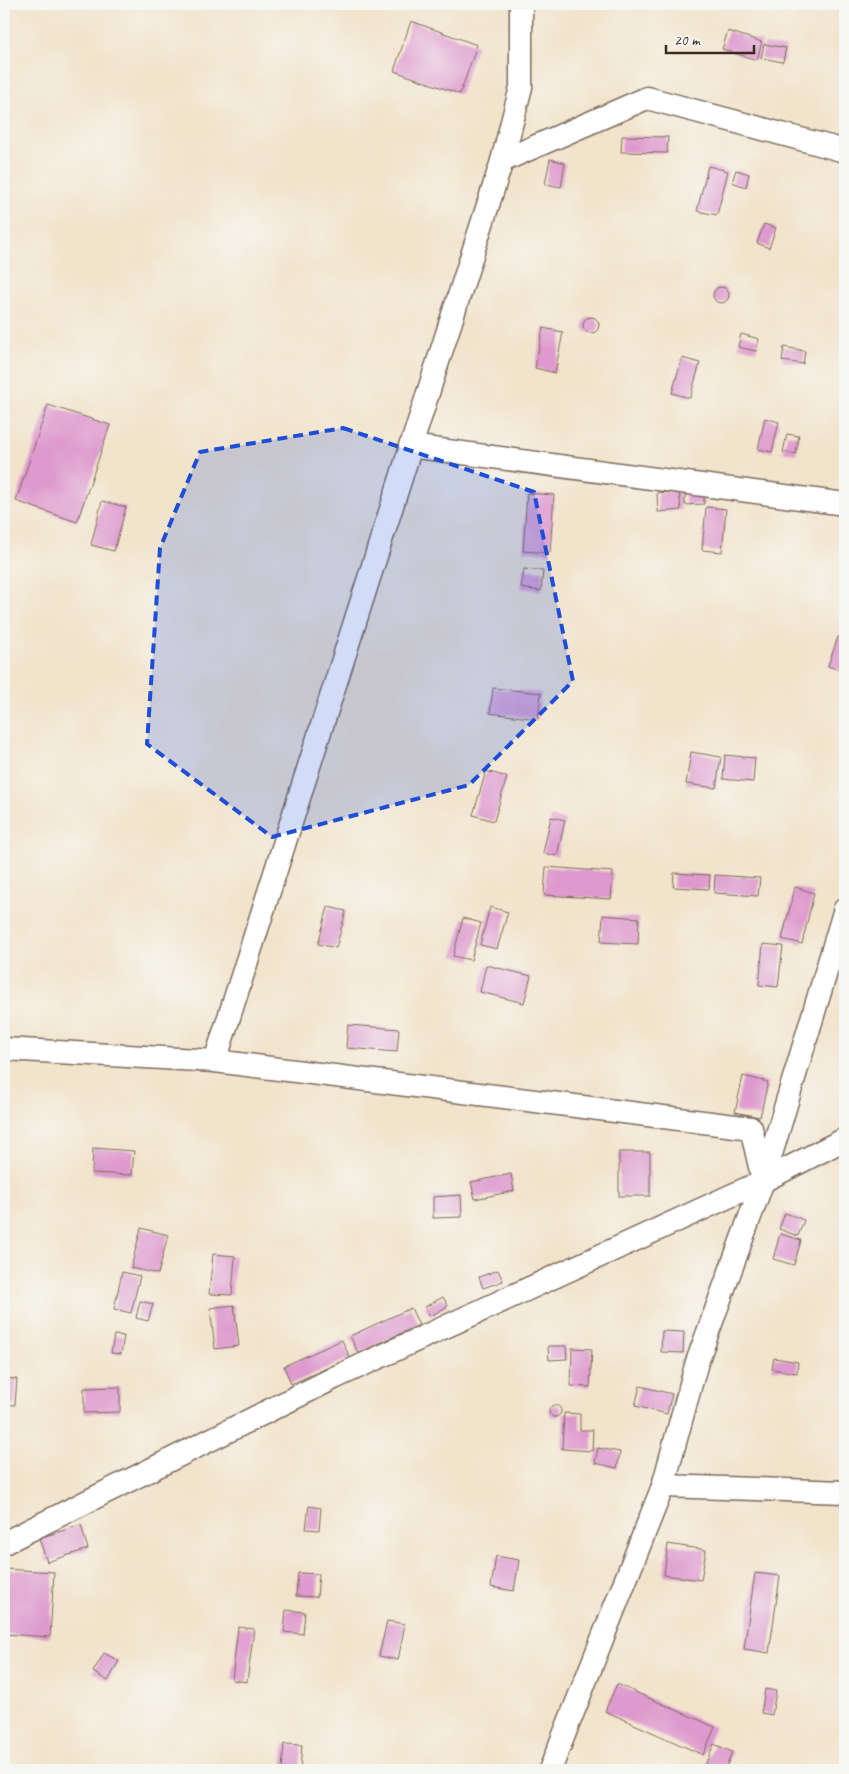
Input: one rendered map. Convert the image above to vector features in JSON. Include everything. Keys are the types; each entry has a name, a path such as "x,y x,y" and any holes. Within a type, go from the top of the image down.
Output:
{"street":[{"path":"214,1061 502,161 521,88 521,4"},
{"path":"502,161 647,98 845,151"},
{"path":"410,446 845,504"},
{"path":"550,1770 662,1486 697,1362 763,1181 845,909"},
{"path":"4,1049 214,1061 751,1128 763,1181"},
{"path":"4,1543 334,1378 763,1181 845,1139"},
{"path":"662,1486 845,1492"}],"highlighted area":[{"path":"343,428 534,492 573,681 469,785 272,837 147,744 160,548 200,452"}],"building":[{"path":"411,21 477,45 460,94 394,71"},
{"path":"728,31 762,42 757,60 722,49"},
{"path":"764,44 786,48 783,62 761,58"},
{"path":"622,136 668,137 667,153 621,152"},
{"path":"550,159 565,163 561,187 545,184"},
{"path":"708,166 728,171 717,215 697,211"},
{"path":"736,170 749,174 746,187 732,182"},
{"path":"764,224 776,228 769,248 757,243"},
{"path":"721,287 729,295 721,303 713,295"},
{"path":"588,317 594,317 599,322 597,331 588,333 583,328 583,322"},
{"path":"543,328 563,332 555,373 535,368"},
{"path":"741,334 759,339 756,351 738,347"},
{"path":"784,347 805,351 803,364 782,361"},
{"path":"682,358 700,363 690,398 672,393"},
{"path":"48,405 110,425 77,522 16,501"},
{"path":"765,418 779,422 772,452 758,449"},
{"path":"787,434 799,436 796,454 783,452"},
{"path":"679,491 681,510 658,512 657,493"},
{"path":"527,493 554,495 550,553 523,551"},
{"path":"704,493 704,504 685,505 685,494"},
{"path":"102,501 126,507 114,551 91,545"},
{"path":"706,507 726,509 722,552 702,550"},
{"path":"524,569 543,571 541,591 521,588"},
{"path":"838,637 845,639 845,672 828,666"},
{"path":"493,688 541,693 538,719 490,713"},
{"path":"691,752 721,757 716,788 686,784"},
{"path":"725,755 755,758 753,782 723,779"},
{"path":"486,771 507,777 494,821 473,815"},
{"path":"551,817 565,820 557,856 543,853"},
{"path":"546,867 613,872 611,899 544,895"},
{"path":"674,873 710,875 709,889 673,887"},
{"path":"715,875 760,878 758,896 714,893"},
{"path":"795,887 814,893 802,944 782,939"},
{"path":"328,907 346,911 336,948 318,944"},
{"path":"490,907 508,912 497,949 480,945"},
{"path":"603,915 639,918 638,944 601,942"},
{"path":"463,918 481,923 471,960 453,956"},
{"path":"763,944 783,946 778,987 759,985"},
{"path":"486,965 531,976 524,1003 480,992"},
{"path":"348,1025 399,1029 397,1052 346,1048"},
{"path":"743,1076 768,1082 760,1117 735,1112"},
{"path":"93,1148 134,1151 132,1175 92,1173"},
{"path":"619,1152 650,1152 650,1196 619,1196"},
{"path":"511,1174 514,1191 475,1199 471,1182"},
{"path":"461,1195 462,1217 433,1218 433,1197"},
{"path":"785,1213 804,1220 798,1236 779,1229"},
{"path":"141,1228 168,1235 158,1274 131,1268"},
{"path":"780,1234 801,1240 794,1265 773,1259"},
{"path":"213,1254 235,1256 232,1295 209,1294"},
{"path":"498,1270 503,1281 483,1288 479,1277"},
{"path":"122,1272 140,1276 131,1313 114,1309"},
{"path":"443,1297 448,1306 430,1316 425,1307"},
{"path":"140,1301 153,1304 148,1321 136,1318"},
{"path":"234,1305 239,1346 215,1349 210,1308"},
{"path":"411,1308 419,1325 358,1353 350,1336"},
{"path":"662,1331 684,1332 683,1353 661,1352"},
{"path":"114,1335 124,1336 121,1354 111,1353"},
{"path":"342,1340 350,1358 291,1384 284,1366"},
{"path":"548,1346 566,1346 567,1359 549,1360"},
{"path":"572,1348 592,1349 590,1387 571,1386"},
{"path":"774,1358 798,1362 797,1373 772,1369"},
{"path":"4,1378 17,1379 15,1405 4,1404"},
{"path":"640,1386 672,1394 667,1414 635,1406"},
{"path":"120,1387 120,1412 84,1413 84,1388"},
{"path":"555,1405 561,1411 555,1417 549,1411"},
{"path":"564,1413 580,1414 580,1430 593,1430 592,1451 562,1449"},
{"path":"598,1448 620,1452 617,1468 595,1463"},
{"path":"309,1506 321,1508 319,1530 306,1529"},
{"path":"81,1525 88,1549 47,1562 39,1538"},
{"path":"668,1544 706,1550 701,1580 664,1575"},
{"path":"496,1556 519,1560 514,1591 491,1587"},
{"path":"4,1569 54,1572 50,1637 4,1634"},
{"path":"298,1573 319,1574 317,1597 296,1596"},
{"path":"755,1573 780,1576 769,1653 744,1649"},
{"path":"286,1610 305,1612 303,1634 284,1632"},
{"path":"387,1621 405,1624 398,1660 379,1656"},
{"path":"238,1627 254,1629 247,1682 232,1680"},
{"path":"104,1653 119,1661 108,1681 93,1672"},
{"path":"617,1684 715,1727 703,1755 605,1711"},
{"path":"765,1689 776,1691 772,1715 761,1713"},
{"path":"284,1744 302,1745 300,1770 282,1770"},
{"path":"714,1744 732,1752 725,1770 703,1770"}]}
